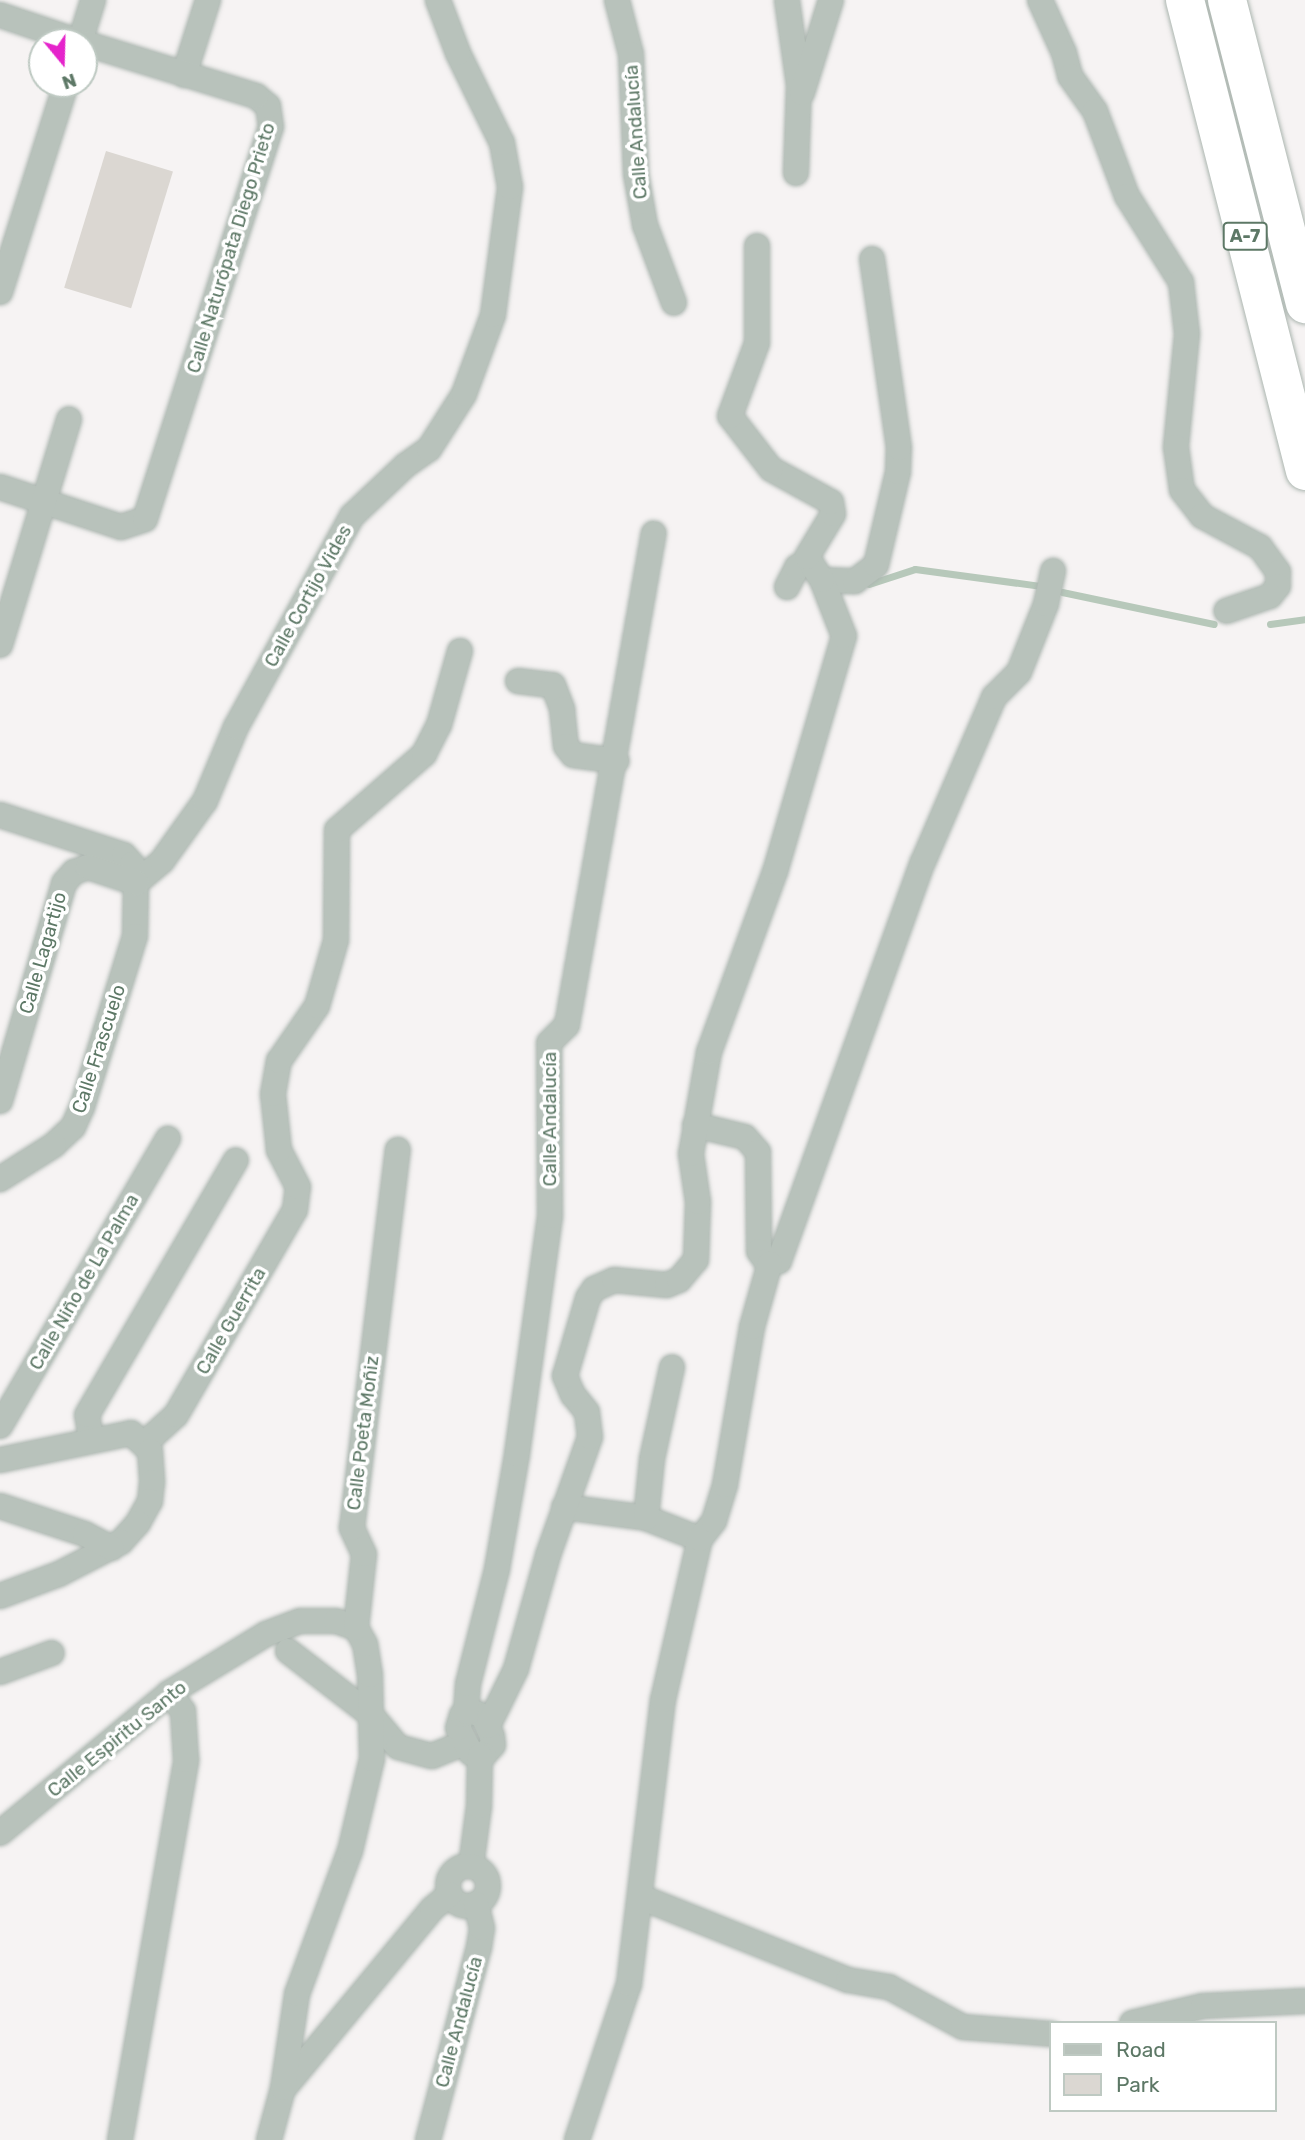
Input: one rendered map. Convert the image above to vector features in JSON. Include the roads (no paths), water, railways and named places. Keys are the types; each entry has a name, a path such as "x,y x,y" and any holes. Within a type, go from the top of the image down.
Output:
{"highway":[{"name":"A-7","path":"1185,0 1305,471"},
{"name":"A-7","path":"1227,0 1305,304"}],"street":[{"path":"85,28 93,0"},
{"path":"98,47 184,75 208,0"},
{"name":"Calle Cortijo Vides","path":"136,883 162,861 205,801 236,727 352,516 406,465 429,449 458,404 493,315 510,187 502,143 458,53 438,0"},
{"name":"Calle Andalucía","path":"617,0 631,54 636,174 645,225 674,303"},
{"path":"787,0 798,104 796,173"},
{"path":"798,104 831,0"},
{"path":"1040,0 1060,42 1070,76 1095,111 1132,206 1181,282 1187,303 1187,334 1176,447 1182,490 1202,516 1260,547 1278,572 1278,586 1270,596 1226,611"},
{"path":"0,15 39,28"},
{"name":"Calle Naturópata Diego Prieto","path":"44,501 130,527 149,512 272,120 268,106 256,96 184,75"},
{"path":"0,292 62,98"},
{"path":"488,1726 516,1669 564,1507 590,1437 587,1412 573,1395 565,1376 587,1298 604,1283 667,1285 689,1271 698,1247 698,1202 691,1154 709,1052 783,848 844,636 808,551 833,514 831,502 771,468 730,416 757,343 757,246"},
{"path":"787,587 797,567 855,580 876,565 898,472 899,449 872,259"},
{"path":"0,645 69,419"},
{"path":"0,487 44,501"},
{"name":"Calle Andalucía","path":"472,1749 458,1728 466,1713 468,1684 497,1569 517,1454 550,1216 549,1043 567,1025 617,761 654,534"},
{"path":"577,2140 629,1984 643,1898 663,1700 699,1539 714,1521 725,1485 752,1327 770,1263 784,1255 923,862 994,697 1019,672 1046,604 1053,571"},
{"name":"Calle Guerrita","path":"144,1444 176,1415 295,1210 298,1187 279,1150 273,1094 279,1062 317,1006 337,940 337,830 424,754 439,725 460,651"},
{"path":"517,681 553,685 562,709 566,746 573,755 617,761"},
{"path":"0,815 124,855 132,864 136,883"},
{"name":"Calle Lagartijo","path":"0,1101 64,883 74,872 88,867 136,883"},
{"name":"Calle Frascuelo","path":"0,1178 54,1146 73,1127 82,1107 135,936 136,883"},
{"path":"695,1125 745,1137 758,1152 759,1251 770,1263"},
{"name":"Calle Niño de La Palma","path":"0,1426 168,1139"},
{"name":"Calle Poeta Moñiz","path":"272,2129 284,2088 297,1994 350,1851 372,1759 372,1716 365,1644 356,1628 364,1554 352,1528 398,1150"},
{"path":"91,1439 87,1415 236,1160"},
{"path":"646,1518 652,1460 671,1367"},
{"path":"0,1460 123,1432 144,1444 152,1465 150,1501 138,1523 111,1548 0,1596"},
{"path":"0,1506 85,1534 111,1548"},
{"path":"564,1507 646,1518 699,1539"},
{"name":"Calle Espiritu Santo","path":"0,1833 169,1693 266,1634 300,1621 336,1621 356,1628"},
{"path":"288,1651 372,1716 398,1747 414,1754 432,1756 493,1745 488,1726 480,1713 466,1713"},
{"path":"0,1672 52,1653"},
{"path":"120,2140 186,1760 183,1711 169,1693"},
{"path":"471,1866 479,1806 472,1749"},
{"path":"284,2088 432,1909 450,1894 453,1872 471,1866 481,1871 487,1885 476,1904 461,1904 450,1894"},
{"path":"643,1898 848,1980 889,1987 963,2027 1050,2034"},
{"name":"Calle Andalucía","path":"428,2140 480,1947 482,1928 476,1904"},
{"path":"1140,2021 1203,2006 1305,2001"}],"waterway":[{"path":"869,584 915,569 1040,586"},
{"path":"1062,592 1214,624"},
{"path":"1270,624 1305,619"}]}
